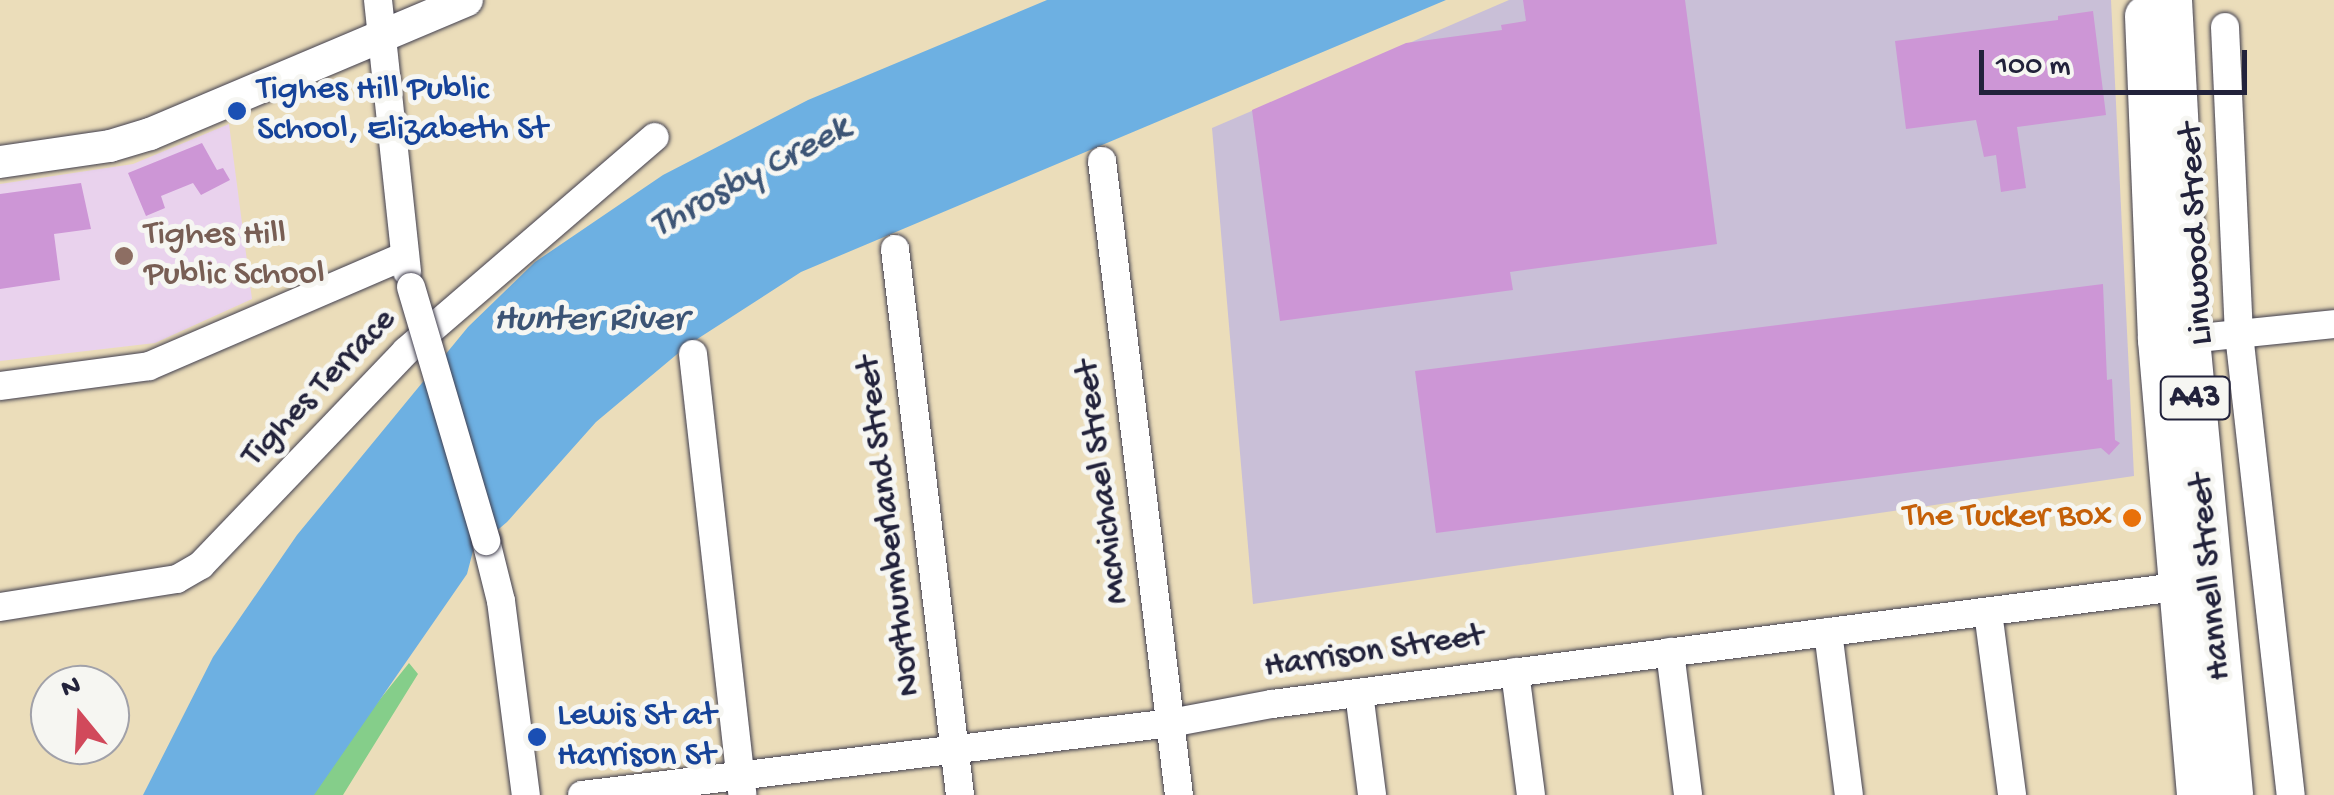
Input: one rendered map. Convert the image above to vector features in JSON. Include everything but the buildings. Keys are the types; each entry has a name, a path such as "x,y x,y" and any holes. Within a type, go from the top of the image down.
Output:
{"highway":[{"name":"Hannell Street","path":"2145,0 2158,340 2176,587 2198,795"},
{"name":"Hannell Street","path":"2172,0 2190,339 2233,795"}],"main road":[{"path":"0,162 110,146 150,134 467,0"}],"street":[{"path":"378,0 407,271 501,602 526,795"},
{"name":"Linwood Street","path":"2225,27 2239,334 2291,795"},
{"name":"Tighes Terrace","path":"0,607 177,579 201,565 406,351 656,137"},
{"name":"McMichael Street","path":"1102,161 1178,795"},
{"name":"Northumberland Street","path":"895,249 960,795"},
{"path":"0,386 149,366 407,271"},
{"path":"2190,339 2334,324"},
{"path":"693,354 741,786"},
{"name":"Harrison Street","path":"582,795 741,786 955,749 2176,587"},
{"path":"1988,612 2012,795"},
{"path":"1828,632 1848,795"},
{"path":"1670,652 1688,795"},
{"path":"1515,672 1531,795"},
{"path":"1359,693 1372,795"}],"shaded area":[{"path":"1509,0 2111,0 2134,476 1253,604 1212,128"},
{"name":"Tighes Hill Public School","path":"229,124 252,299 155,343 0,361 0,184 133,164"}],"green space":[{"path":"409,663 418,674 343,795 307,795 311,787 321,784 341,748"}],"water":[{"name":"Hunter River","path":"1047,0 1446,0 801,272 688,345 596,422 507,522 473,551 467,574 314,795 143,795 213,657 297,535 468,327 535,262 663,175 808,100"}],"place":[{"name":"Tighes Hill Public School, Elizabeth St","path":"237,111"},
{"name":"Tighes Hill Public School","path":"124,256"},
{"name":"The Tucker Box","path":"2132,518"},
{"name":"Lewis St at Harrison St","path":"537,737"}],"water label":[{"name":"Throsby Creek","path":"751,179"}]}
